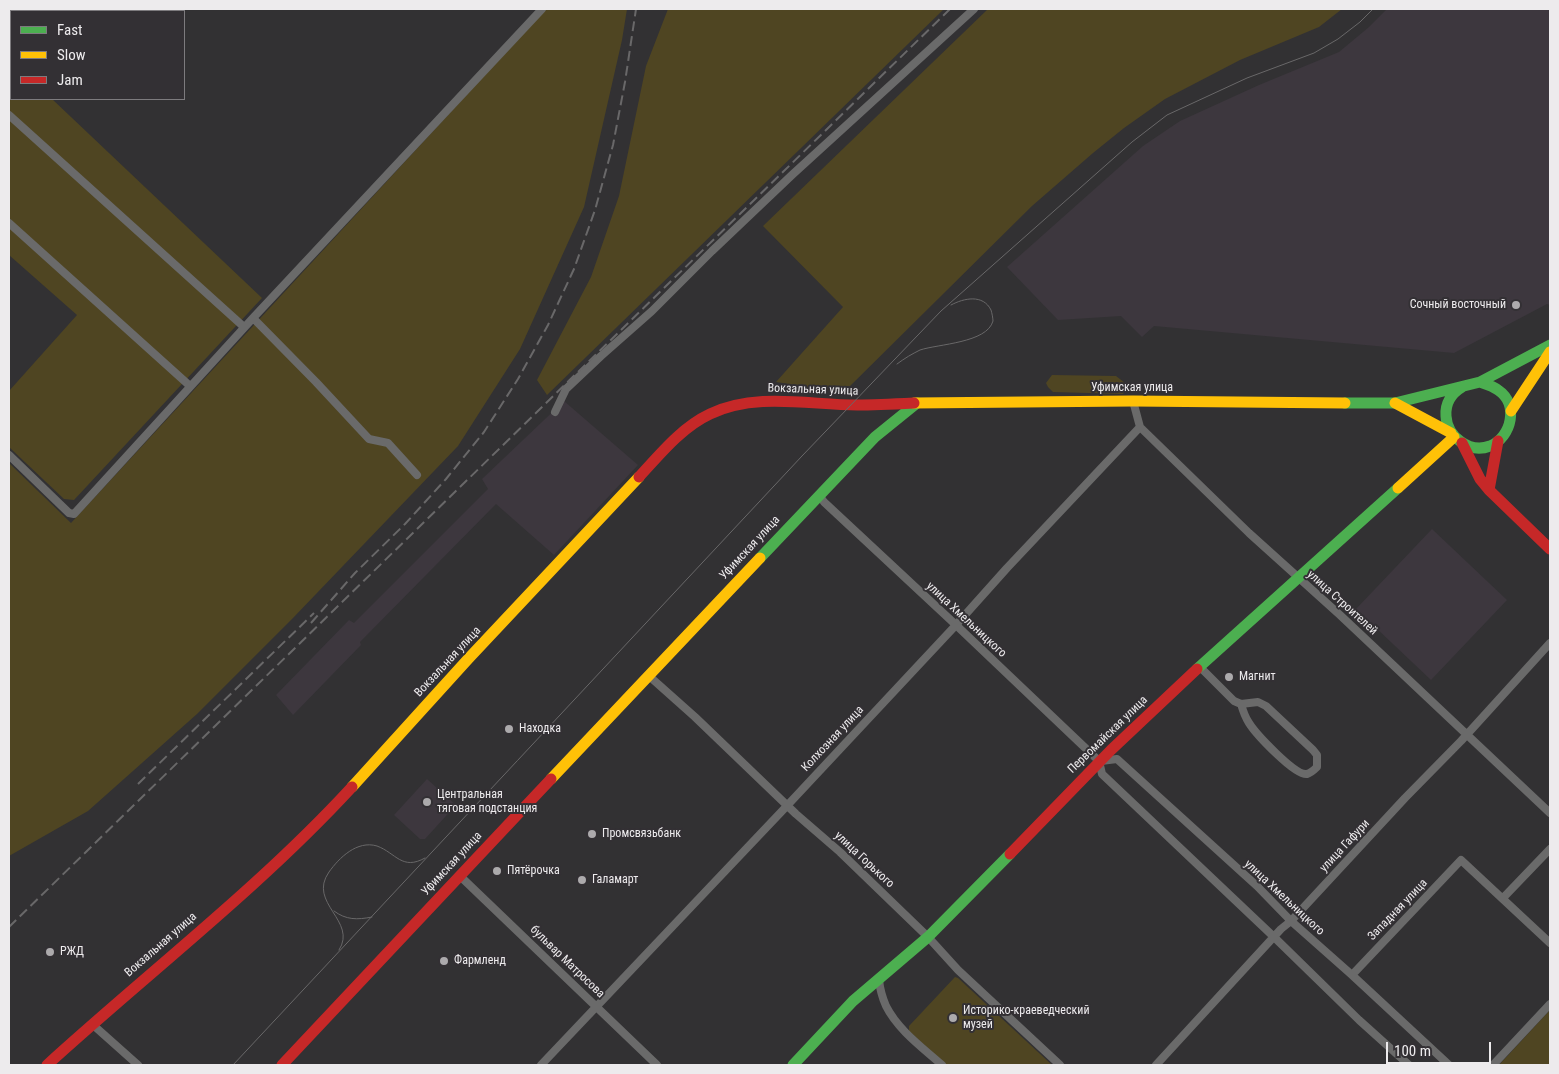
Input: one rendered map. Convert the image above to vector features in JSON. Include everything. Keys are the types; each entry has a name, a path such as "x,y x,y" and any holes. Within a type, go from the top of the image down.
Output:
{"main road":[{"path":"1480,382 1550,344"},
{"path":"1511,411 1550,352"},
{"path":"1480,382 1491,384 1501,391 1508,400 1511,422 1506,433 1490,446 1470,447 1395,403 1480,382"},
{"path":"1467,384 1451,396 1447,405 1447,424 1489,490 1550,549"},
{"name":"Вокзальная улица","path":"47,1065 276,864 328,813 488,638 660,454 683,432 710,414 743,403 801,401 856,405 917,403"},
{"name":"Уфимская улица","path":"282,1065 819,495 875,437 917,403 1133,401 1395,403"},
{"name":"Первомайская улица","path":"793,1065 852,1001 928,937 1099,761 1200,667 1456,438"},
{"path":"1489,490 1498,441"}],"street":[{"path":"9,455 69,513 74,514 244,327 542,9"},
{"path":"555,412 566,388 652,311 793,174 974,9"},
{"path":"9,115 244,327"},
{"path":"9,223 190,386"},
{"path":"253,318 369,439 388,444 417,476"},
{"path":"1133,401 1140,427"},
{"name":"улица Строителей","path":"1140,427 1248,533 1340,615 1550,813"},
{"name":"Колхозная улица","path":"541,1065 1140,427"},
{"name":"улица Хмельницкого","path":"819,495 824,502 1099,761 1102,774 1409,1065"},
{"name":"улица Гафури","path":"1156,1065 1550,643"},
{"path":"1200,667 1234,701 1241,704 1258,702 1266,706 1313,750 1317,755 1317,767 1312,772 1306,774 1291,766 1254,731 1244,714 1241,704"},
{"name":"улица Горького","path":"649,676 695,717 786,805 840,852 928,937 958,970 1060,1065"},
{"name":"улица Хмельницкого","path":"1099,761 1117,759 1449,1065"},
{"path":"1550,849 1503,898 1550,943"},
{"name":"Западная улица","path":"1352,975 1461,860 1503,898"},
{"name":"бульвар Матросова","path":"460,876 657,1065"},
{"path":"879,980 881,994 900,1027 942,1065"},
{"path":"1493,1065 1550,1004"},
{"path":"92,1024 138,1065"}],"shaded area":[{"path":"546,9 627,9 622,40 584,207 520,349 458,446 293,618 197,714 88,811 9,856 9,463 71,523"},
{"path":"668,9 944,9 547,395 537,380 591,277 619,196 646,66"},
{"path":"988,9 1342,9 1319,27 1240,60 1165,99 1124,128 1032,206 844,392 776,382 843,307 763,226"},
{"path":"1387,9 1550,9 1550,305 1547,304 1454,353 1154,326 1142,337 1121,316 1058,320 1007,267 1143,146 1180,121 1259,85 1339,52"},
{"path":"9,58 10,100 53,100 262,298 74,500 64,499 9,447 9,391 77,315 9,255"},
{"path":"1052,375 1116,376 1125,383 1125,391 1123,394 1053,392 1046,383"},
{"path":"564,401 638,465 554,555 496,504 360,642 361,645 293,715 276,695 349,620 354,623 488,489 482,479"},
{"path":"1432,529 1507,600 1431,680 1356,609"},
{"path":"427,779 456,805 425,839 420,839 394,815"},
{"path":"955,977 1052,1065 946,1065 909,1031 909,1026"},
{"path":"1550,1010 1550,1065 1499,1065"}],"tram line":[{"path":"233,1065 802,456 941,311 1132,142 1167,115 1247,78 1314,53 1338,39 1373,9"},
{"path":"897,364 920,350 961,342 982,334 993,321 991,310 983,301 967,299 951,305"},
{"path":"339,950 343,940 342,930 324,893 324,883 329,872 338,861 349,851 370,845 384,849 405,862 417,862 425,858"},
{"path":"334,911 352,919 372,917"}],"railway":[{"path":"311,623 355,573 405,524 446,479 484,432 518,379 548,325 574,269 595,210 613,145 636,9"},
{"path":"9,927 950,9"},
{"path":"138,784 314,613"}],"traffic: fast":[{"path":"1345,403 1395,403 1480,382 1550,345"},
{"path":"1462,387 1452,395 1448,403 1446,416 1450,430 1460,442 1474,448 1490,446 1498,442 1508,428 1510,420 1509,403 1505,396 1494,387 1480,382"},
{"path":"760,558 875,437 917,403"},
{"path":"1197,669 1398,488"},
{"path":"793,1065 853,1001 928,937 1010,854"}],"traffic: slow":[{"path":"1511,411 1550,352"},
{"path":"914,403 1133,401 1345,403"},
{"path":"1395,403 1451,433"},
{"path":"1398,488 1454,437"},
{"path":"352,787 469,658 639,477"},
{"path":"551,779 760,558"}],"traffic: jam":[{"path":"639,477 690,426 700,419 728,407 764,401 857,405 914,403"},
{"path":"1489,490 1498,441"},
{"path":"1462,443 1480,479 1489,490 1550,549"},
{"path":"1010,854 1111,750 1197,669"},
{"path":"282,1065 551,779"},
{"path":"47,1065 242,895 352,787"}],"place":[{"name":"Сочный восточный","path":"1516,305"},
{"name":"Магнит","path":"1229,677"},
{"name":"Находка","path":"509,729"},
{"name":"Центральная тяговая подстанция","path":"427,802"},
{"name":"Промсвязьбанк","path":"592,834"},
{"name":"Пятёрочка","path":"497,871"},
{"name":"Галамарт","path":"582,880"},
{"name":"РЖД","path":"50,952"},
{"name":"Фармленд","path":"444,961"},
{"name":"Историко-краеведческий музей","path":"953,1018"}]}
